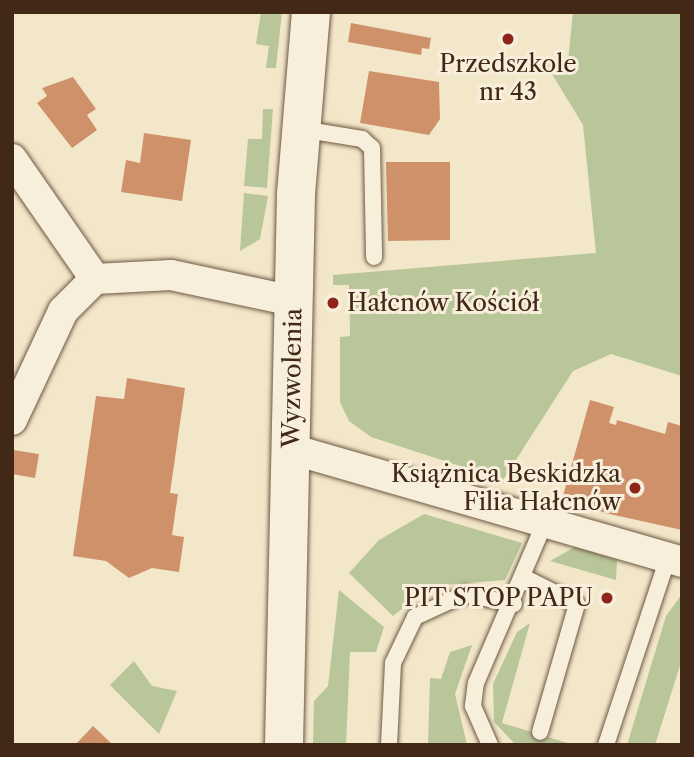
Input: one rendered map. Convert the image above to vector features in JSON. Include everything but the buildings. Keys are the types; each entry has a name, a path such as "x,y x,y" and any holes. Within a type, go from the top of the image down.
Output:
{"street":[{"name":"Wyzwolenia","path":"284,745 299,128 311,12"},
{"path":"12,159 95,279"},
{"path":"12,420 63,311 95,279 171,275 293,301"},
{"path":"291,449 675,560"}],"lane":[{"path":"299,128 362,139 372,148 374,257"},
{"path":"489,745 473,706 476,683 514,604 545,522"},
{"path":"606,745 675,560"},
{"path":"525,578 577,604 540,732"},
{"path":"389,745 393,663 415,617 465,594 514,604"}],"green space":[{"path":"261,12 282,12 276,68 266,68 269,46 256,44"},
{"path":"573,12 682,12 682,376 611,354 573,371 503,480 371,437 349,421 340,402 340,337 350,336 349,285 333,285 333,275 596,253 583,125 541,56 568,61"},
{"path":"263,109 273,109 267,188 244,186 248,139 262,139"},
{"path":"244,193 268,196 260,239 240,251"},
{"path":"424,514 522,543 505,580 431,586 393,616 349,573 379,540"},
{"path":"575,547 617,560 616,580 550,561"},
{"path":"339,590 384,627 376,652 350,652 346,745 313,745 314,701 328,686"},
{"path":"682,594 682,659 655,745 627,745 666,616"},
{"path":"530,623 502,723 574,745 516,745 494,722 493,684 517,632"},
{"path":"472,645 455,694 467,745 428,745 430,678 441,679 450,652"},
{"path":"134,661 152,686 177,691 159,734 110,685"}],"place":[{"name":"Przedszkole nr 43","path":"508,39"},
{"name":"Hałcnów Kościół","path":"333,303"},
{"name":"Książnica Beskidzka Filia Hałcnów","path":"635,488"},
{"name":"PIT STOP PAPU","path":"607,598"}]}
